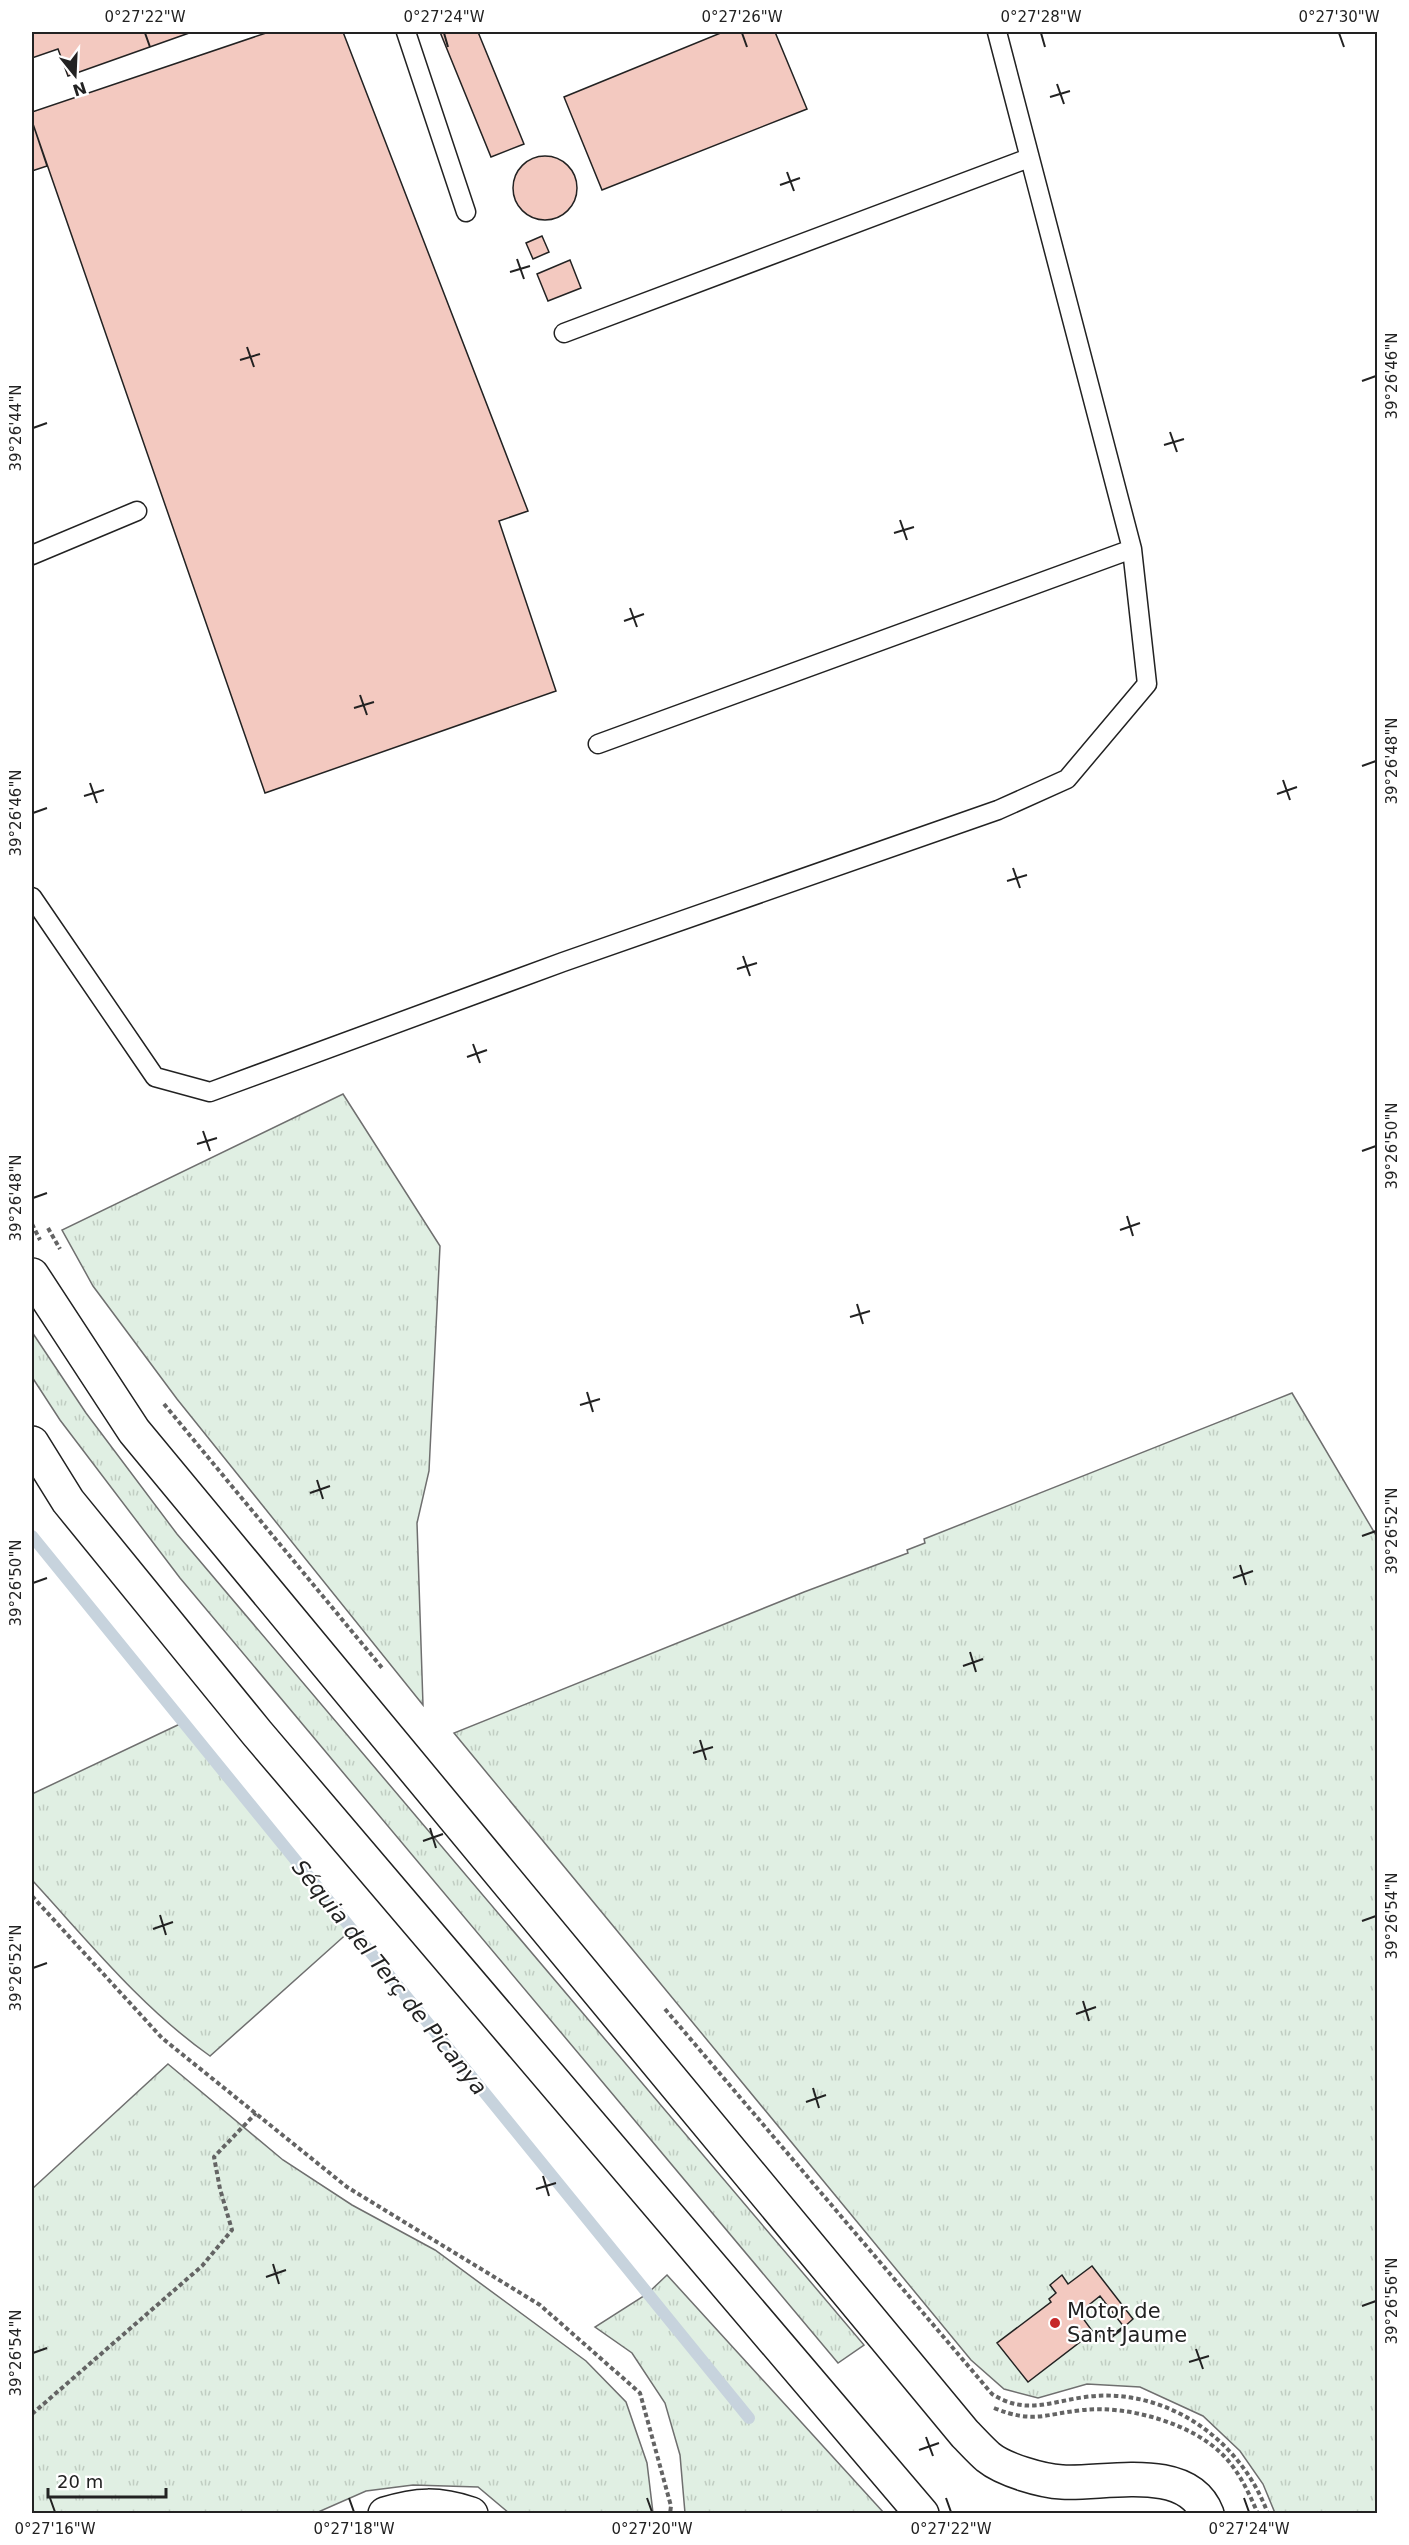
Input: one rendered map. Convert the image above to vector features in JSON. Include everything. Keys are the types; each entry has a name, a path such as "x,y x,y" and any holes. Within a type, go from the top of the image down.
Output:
{"street":[{"path":"32,1275 134,1431 965,2434 990,2458 1016,2472 1061,2482 1150,2478 1186,2490 1204,2506 1207,2514"},
{"path":"32,1443 68,1501 257,1733 922,2514"},
{"path":"385,2514 410,2506 445,2506 471,2514"}],"lane":[{"path":"406,32 466,212"},
{"path":"32,897 155,1077 210,1092 563,962 998,810 1067,779 1147,684 1132,549 997,32"},
{"path":"564,333 1029,158"},
{"path":"32,555 137,511"},
{"path":"597,744 1132,549"}],"path":[{"path":"32,1224 41,1242"},
{"path":"48,1228 66,1259"},
{"path":"158,1397 385,1671"},
{"path":"32,1896 162,2038 347,2187 540,2305 639,2393 671,2505 670,2514"},
{"path":"660,2002 992,2394 1016,2405 1034,2406 1086,2397 1116,2395 1149,2400 1180,2413 1209,2432 1242,2465 1268,2514"},
{"path":"32,2414 202,2266 232,2230 220,2189 214,2157 256,2113"},
{"path":"985,2404 1018,2417 1048,2417 1083,2410 1111,2409 1140,2412 1195,2434 1223,2455 1248,2490 1258,2514"}],"green space":[{"path":"343,1094 440,1246 429,1471 417,1523 423,1705 177,1399 93,1286 62,1230"},
{"path":"32,1332 86,1413 177,1534 864,2345 838,2363 180,1578 60,1420 32,1377"},
{"path":"1292,1393 1377,1537 1377,2513 1275,2513 1263,2484 1240,2451 1203,2416 1140,2387 1087,2384 1038,2398 1004,2389 971,2360 454,1733 804,1592 908,1553 907,1550 925,1543 924,1539"},
{"path":"182,1723 351,1930 210,2056 161,2017 95,1950 32,1880 32,1794"},
{"path":"168,2064 283,2160 352,2205 435,2250 586,2361 626,2402 647,2463 653,2513 509,2513 478,2487 413,2485 366,2491 316,2513 32,2513 32,2189"},
{"path":"667,2275 884,2513 685,2513 680,2455 665,2403 632,2353 595,2327 647,2294"}],"building":[{"path":"32,32 192,32 68,76 58,49 32,58"},
{"path":"269,32 343,32 528,511 499,521 556,691 265,793 32,121 32,112"},
{"path":"440,32 478,32 524,144 491,157"},
{"path":"723,32 775,32 807,109 602,190 564,97"},
{"path":"32,121 47,166 32,171"},
{"path":"545,156 563,162 571,170 577,188 571,206 563,214 545,220 527,214 519,206 513,188 519,170 527,162"},
{"path":"542,236 549,252 533,259 526,243"},
{"path":"570,260 581,288 548,301 537,274"},
{"name":"Motor de Sant Jaume","path":"1092,2266 1133,2319 1124,2327 1100,2296 1079,2313 1093,2332 1028,2382 997,2343 1051,2302 1049,2299 1056,2293 1050,2285 1062,2275 1068,2284"}],"waterway":[{"name":"Séquia del Terç de Picanya","path":"32,1536 749,2418"}],"wall":[{"path":"1093,2332 1107,2340 1124,2327"}],"place":[{"name":"Motor de Sant Jaume","path":"1055,2323"}]}
